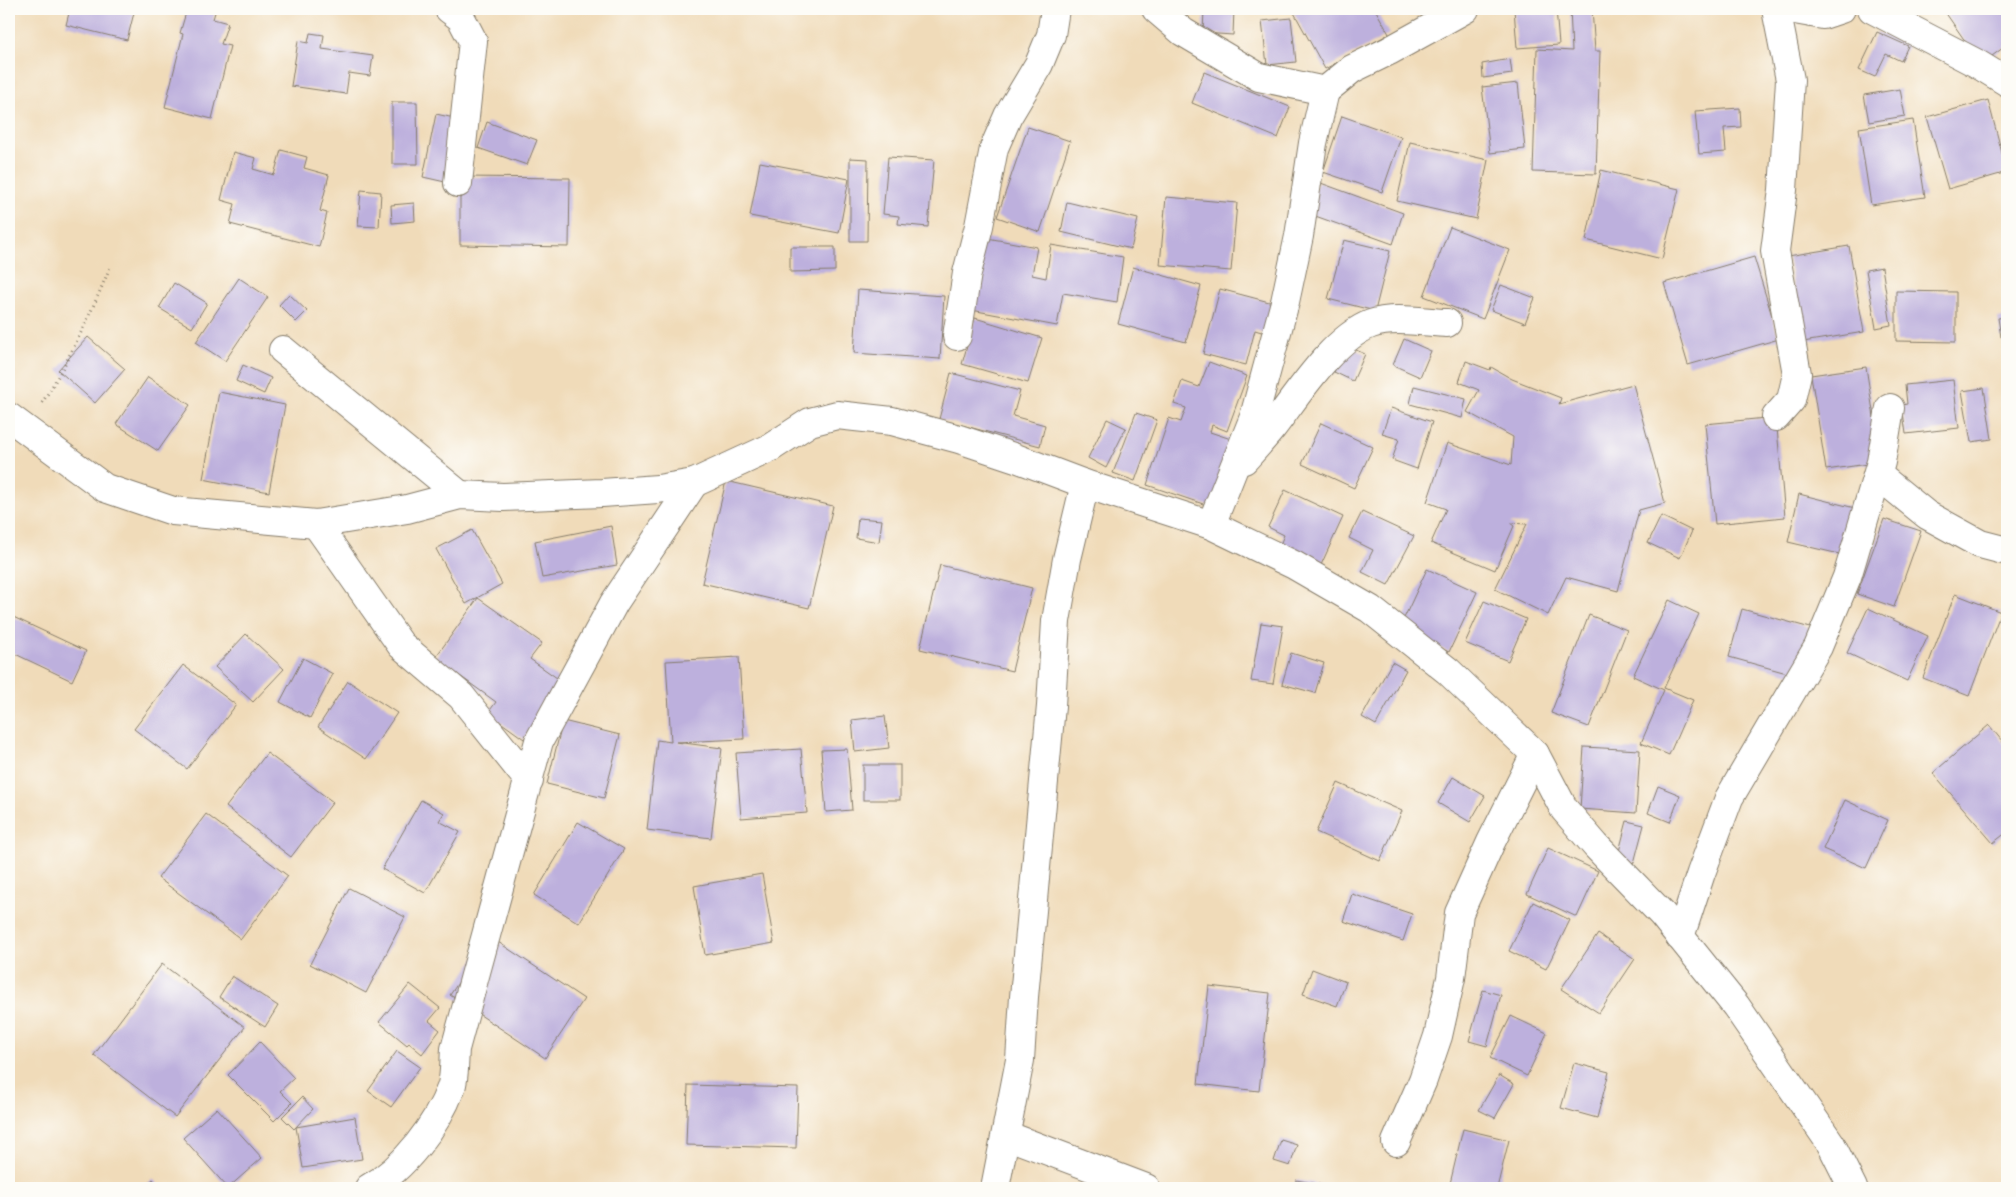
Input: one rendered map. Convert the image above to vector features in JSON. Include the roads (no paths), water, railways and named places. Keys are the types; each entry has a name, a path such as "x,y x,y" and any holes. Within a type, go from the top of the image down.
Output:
{"street":[{"path":"449,9 461,18 473,41 458,183"},
{"path":"957,336 967,273 994,148 1008,116 1039,64 1051,35 1056,9"},
{"path":"1156,9 1183,32 1258,77 1325,91"},
{"path":"1211,526 1254,417 1285,302 1299,236 1313,143 1325,91 1352,69 1465,9"},
{"path":"1776,9 1790,80 1783,190 1775,251 1797,374 1791,400 1776,417"},
{"path":"1789,9 1822,15 1841,9"},
{"path":"1872,9 1976,63 2007,82"},
{"path":"1233,472 1270,431 1313,374 1349,336 1371,324 1389,321 1447,323"},
{"path":"283,350 460,495"},
{"path":"1680,937 1729,798 1818,647 1847,577 1878,475 1890,408"},
{"path":"14,420 105,488 172,511 316,524 407,509 460,495 503,497 602,493 658,489 694,483 770,448 810,422 838,415 892,420 959,439 1211,526 1294,566 1370,609 1448,672 1535,754 1564,808 1596,846 1662,914 1736,1006 1831,1144 1853,1188"},
{"path":"1878,475 1928,515 1980,544 2007,551"},
{"path":"369,1188 380,1182 408,1158 438,1116 452,1086 455,1049 539,741 614,603 694,483"},
{"path":"995,1188 1020,1060 1050,716 1056,621 1067,559 1085,484"},
{"path":"316,524 401,645 460,696 529,781"},
{"path":"1396,1142 1423,1080 1438,1036 1451,978 1459,913 1491,842 1535,754"},
{"path":"1006,1135 1146,1188"}]}
